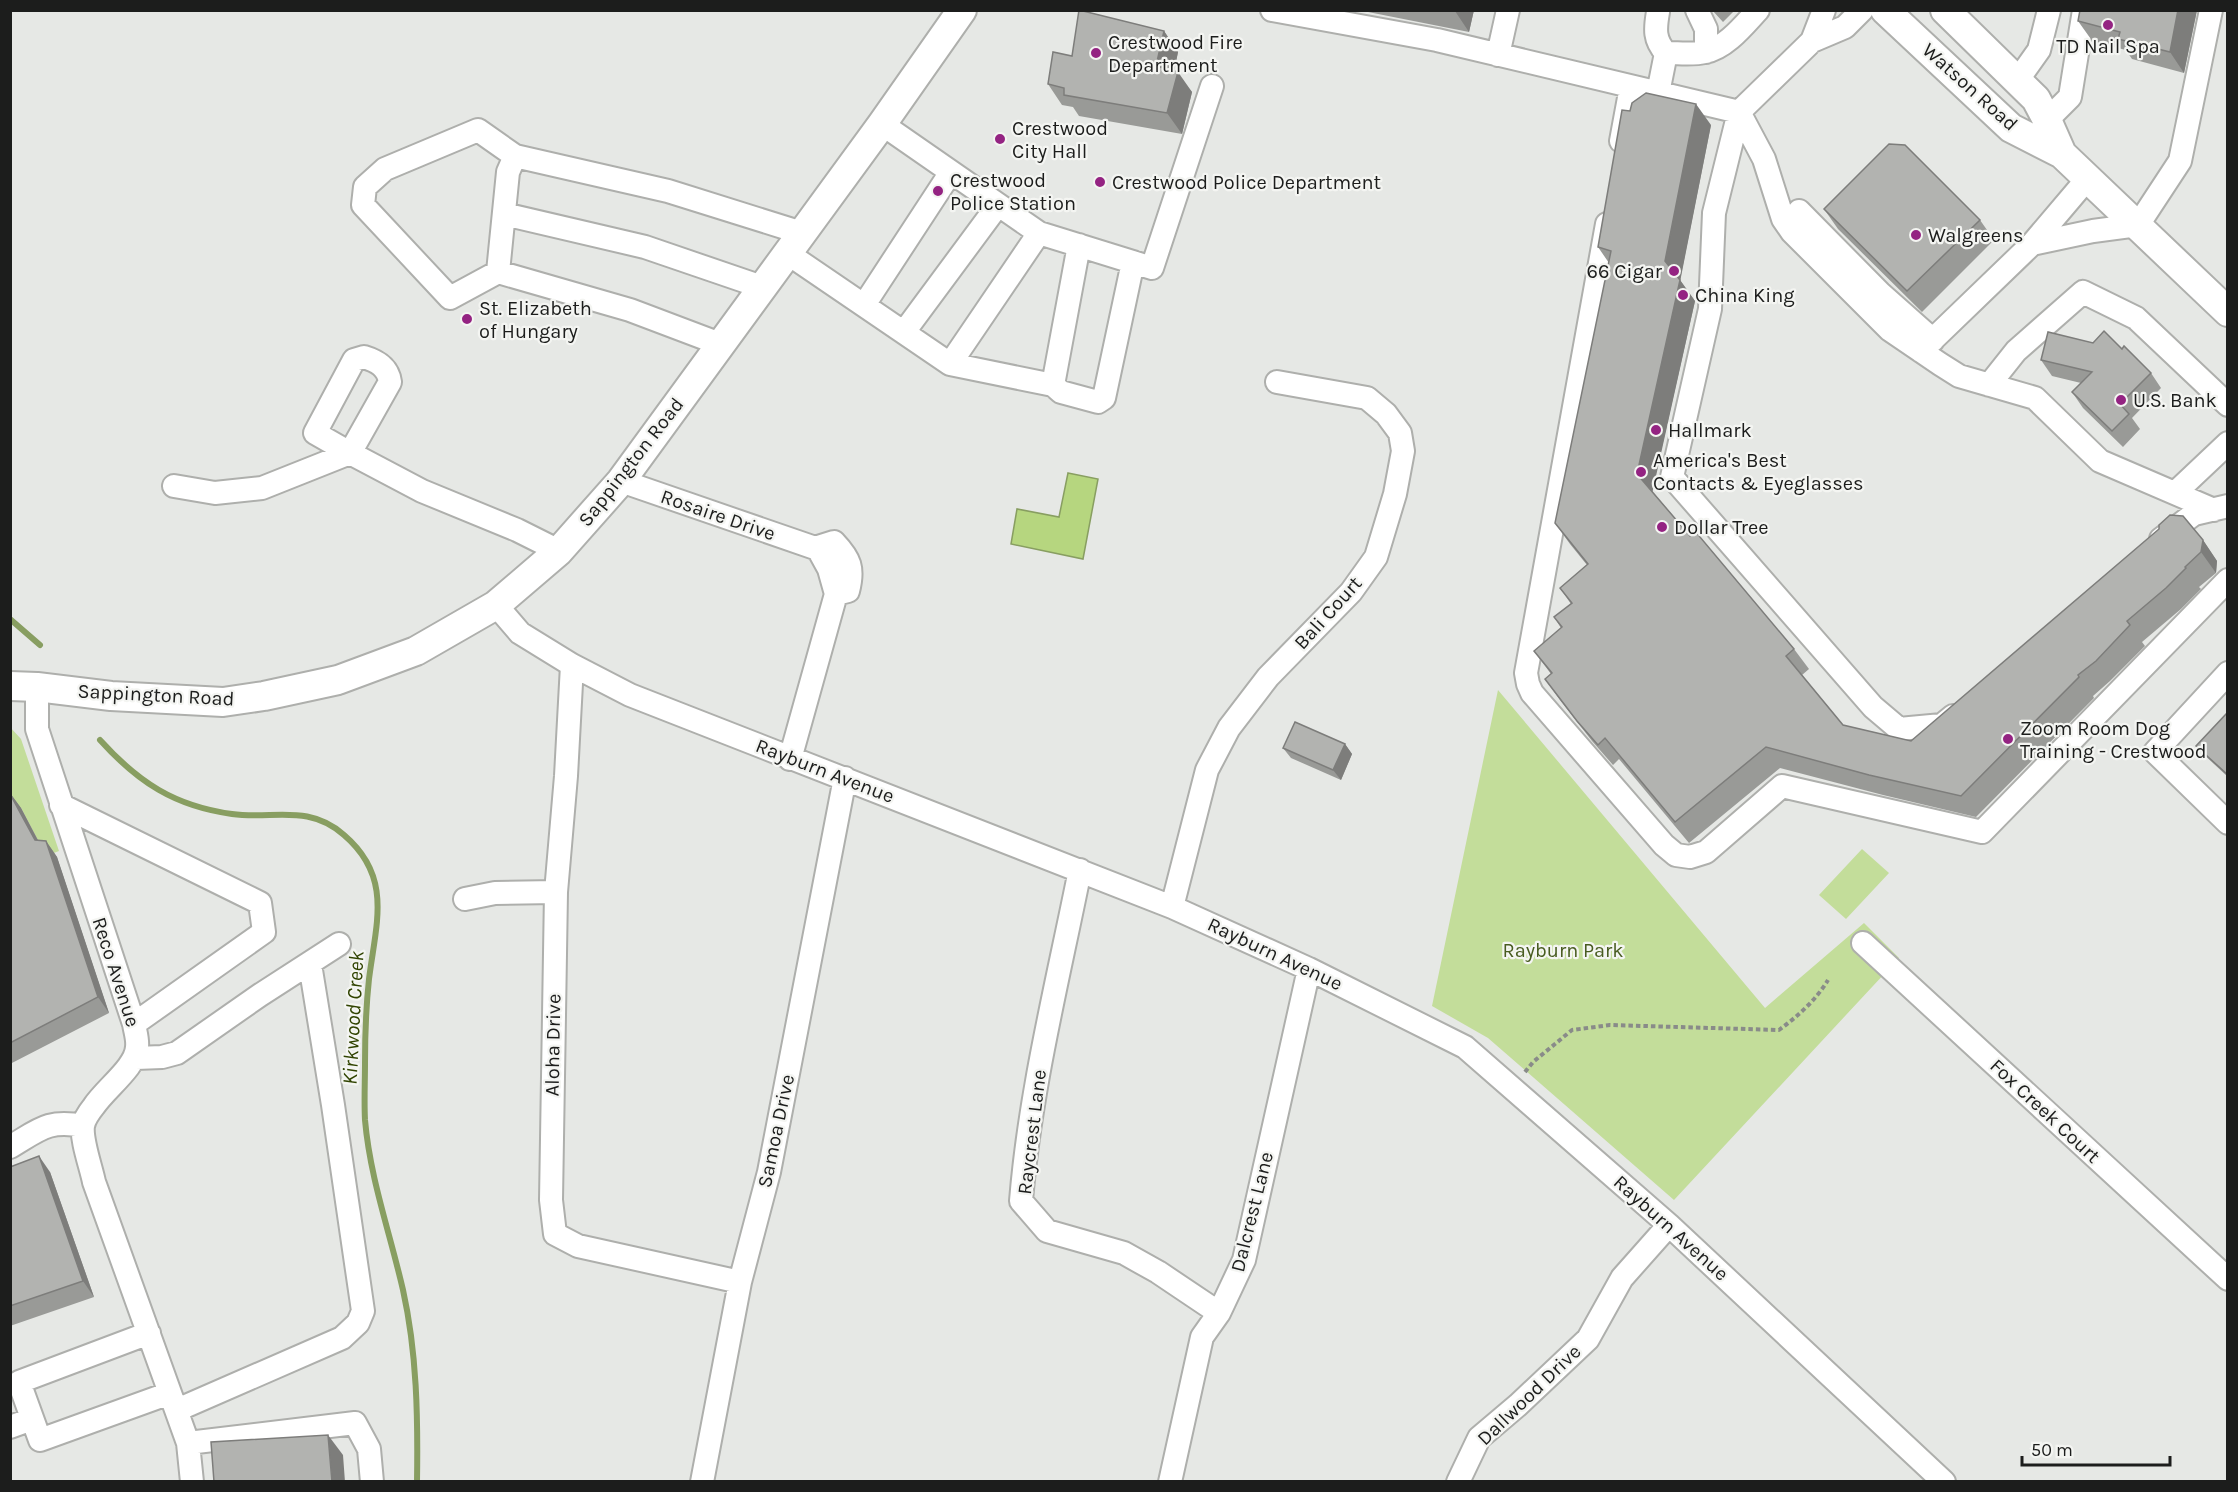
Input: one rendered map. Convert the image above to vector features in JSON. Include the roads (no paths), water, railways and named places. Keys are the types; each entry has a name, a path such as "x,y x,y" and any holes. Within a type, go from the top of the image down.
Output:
{"main road":[{"name":"Sappington Road","path":"24,686 111,696 223,702 264,696 338,680 416,651 496,605 559,551 621,481 882,124 962,10"},
{"name":"Watson Road","path":"1885,10 2012,128 2062,154 2228,312"},
{"name":"Watson Road","path":"1945,10 2036,99 2062,154"}],"street":[{"path":"1272,10 1437,40 1739,112 1764,159 1783,219 1792,232 1890,330 1927,346"},
{"path":"1498,55 1508,10"},
{"path":"1697,10 1706,29 1706,52"},
{"path":"1666,53 1706,52 1718,47 1736,33 1758,10"},
{"path":"1812,41 1824,10"},
{"path":"1862,10 1845,27 1812,41 1739,112 1714,213 1710,309 1672,477 1873,707 1899,729 1942,725 1970,702"},
{"path":"2047,120 2070,97 2084,10"},
{"path":"2032,244 2093,231 2138,225 2180,161 2211,10"},
{"path":"1658,12 1654,31 1659,45 1666,53"},
{"path":"2017,81 2039,50 2046,13"},
{"path":"1658,93 1666,53"},
{"path":"720,344 630,310 498,272 450,298 363,206 365,187 385,169 478,130 515,156 668,191 795,243 864,305 950,364 1053,386 1061,392 1098,402 1104,398 1142,265 1212,86"},
{"path":"1619,157 1631,87"},
{"path":"882,124 1039,233 1142,265"},
{"path":"498,272 508,172 515,156"},
{"path":"864,305 951,172"},
{"path":"1927,346 2032,244 2088,178"},
{"path":"1610,204 1526,673 1532,693 1664,845 1676,855 1690,857 1707,852 1782,786 1982,831 2228,580"},
{"path":"904,332 998,205"},
{"path":"1799,212 1880,293 1927,346 1959,376 2035,398 2100,461 2175,493 2221,508"},
{"path":"504,214 645,247 762,287"},
{"path":"950,364 1039,233"},
{"path":"1053,386 1079,245"},
{"path":"1989,385 2016,351 2083,292 2136,318 2228,405"},
{"name":"Bali Court","path":"1172,907 1207,770 1229,728 1268,677 1351,592 1376,557 1395,494 1403,451 1400,433 1386,414 1366,398 1277,382"},
{"path":"2175,493 2228,443"},
{"path":"174,486 215,493 262,488 350,453 413,486 518,530 559,551"},
{"name":"Rosaire Drive","path":"621,481 818,549 829,569 836,594 790,759"},
{"path":"2143,554 2179,523 2194,514 2221,508"},
{"name":"Rayburn Avenue","path":"496,605 520,633 572,665 630,695 1172,907 1309,969 1465,1047 1669,1225 1944,1482"},
{"name":"Aloha Drive","path":"572,665 566,776 556,892 551,1200 555,1234 578,1246 740,1282"},
{"path":"2228,673 2155,752 2228,823"},
{"name":"Reco Avenue","path":"24,686 134,1024 138,1045 136,1058"},
{"name":"Samoa Drive","path":"702,1482 740,1282 769,1172 845,778"},
{"path":"61,804 261,903 264,932 134,1024"},
{"name":"Raycrest Lane","path":"1080,870 1040,1066 1023,1168 1020,1201 1047,1231 1124,1253 1158,1272 1219,1313"},
{"path":"465,899 495,893 556,892"},
{"name":"Fox Creek Court","path":"1863,943 2228,1280"},
{"path":"192,1482 189,1443 94,1182 83,1126 104,1092 136,1058 162,1057 177,1053 339,944"},
{"path":"149,1334 20,1382 40,1440 174,1401 342,1338 358,1323 363,1311 310,964"},
{"name":"Dalcrest Lane","path":"1170,1482 1202,1337 1219,1313 1244,1260 1309,969"},
{"path":"10,1147 53,1124 64,1122 83,1126"},
{"name":"Dallwood Drive","path":"1458,1482 1479,1438 1526,1399 1588,1339 1622,1278 1669,1225"},
{"path":"10,1426 32,1419"},
{"path":"189,1443 355,1424 369,1449 372,1482"}],"waterway":[{"name":"Kirkwood Creek","path":"10,619 40,645"},
{"name":"Kirkwood Creek","path":"100,740 143,780 158,790 192,805 232,814 303,816 330,825 344,835 370,867 378,902 366,1010 365,1120 371,1163 408,1314 417,1409 417,1482"}],"place":[{"name":"TD Nail Spa","path":"2108,25"},
{"name":"Crestwood Fire Department","path":"1096,53"},
{"name":"Crestwood City Hall","path":"1000,139"},
{"name":"Crestwood Police Department","path":"1100,182"},
{"name":"Crestwood Police Station","path":"938,191"},
{"name":"Walgreens","path":"1916,235"},
{"name":"66 Cigar","path":"1674,271"},
{"name":"China King","path":"1683,295"},
{"name":"St. Elizabeth of Hungary","path":"467,319"},
{"name":"U.S. Bank","path":"2121,400"},
{"name":"Hallmark","path":"1656,430"},
{"name":"America's Best Contacts & Eyeglasses","path":"1641,472"},
{"name":"Dollar Tree","path":"1662,527"},
{"name":"Zoom Room Dog Training - Crestwood","path":"2008,739"}],"park label":[{"name":"Rayburn Park","path":"1563,950"}]}
